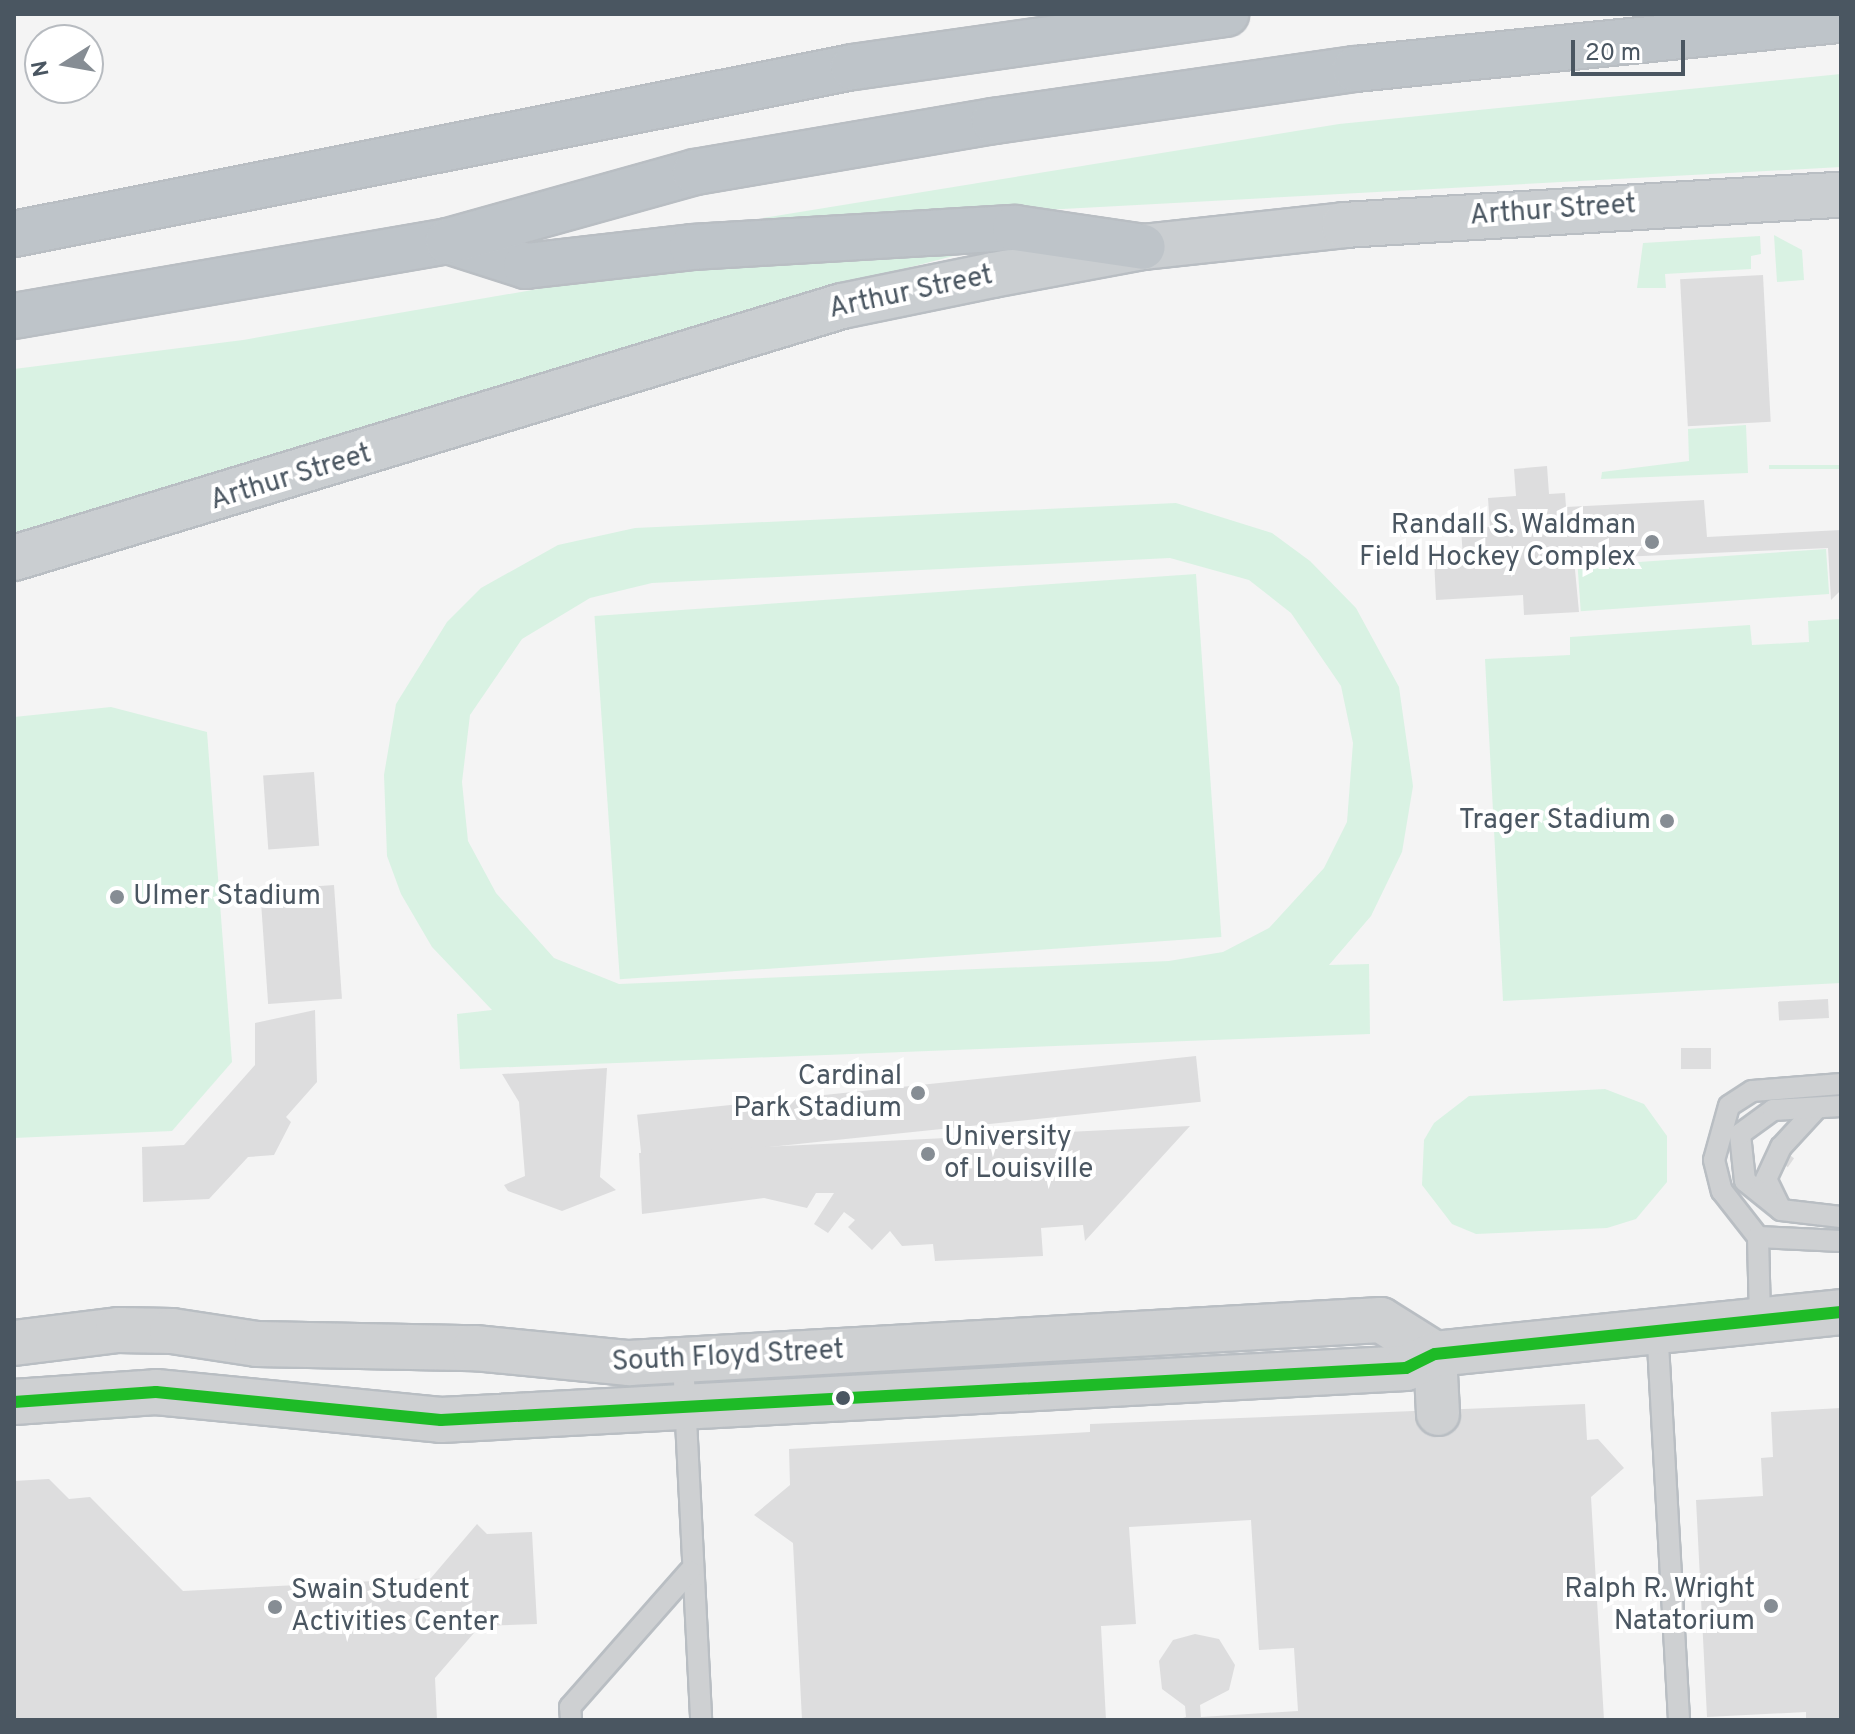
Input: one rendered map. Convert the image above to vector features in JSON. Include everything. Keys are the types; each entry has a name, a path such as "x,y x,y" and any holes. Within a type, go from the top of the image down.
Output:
{"highway":[{"path":"14,234 853,67 1226,14"},
{"path":"14,316 448,241 695,172 994,121 1355,69 1841,20"},
{"path":"448,241 526,266 692,247 1015,228 1143,247"}],"main road":[{"name":"Arthur Street","path":"14,558 842,306 1143,247 1344,225 1841,195"}],"street":[{"name":"South Floyd Street","path":"14,1402 156,1392 441,1420 1372,1371 1406,1368 1435,1354 1657,1326 1841,1312"},
{"name":"South Floyd Street","path":"14,1343 145,1330 257,1344 475,1348 588,1363 683,1361 1381,1320 1435,1354"},
{"path":"1435,1354 1438,1414"}],"lane":[{"path":"1760,1317 1758,1237 1722,1191 1714,1160 1729,1106 1752,1091 1841,1084"},
{"path":"1841,1106 1773,1110 1740,1134 1745,1181 1781,1210 1841,1217"},
{"path":"1781,1210 1766,1179 1771,1165 1817,1108"},
{"path":"1758,1237 1841,1241"},
{"path":"1657,1326 1679,1720"},
{"path":"683,1361 690,1571 701,1720"},
{"path":"571,1720 570,1707 690,1571"}],"green space":[{"path":"1841,74 1841,167 840,221 765,224 763,218 1339,124"},
{"path":"1774,235 1802,250 1804,280 1777,282"},
{"path":"1760,236 1761,254 1751,256 1751,269 1665,274 1666,288 1637,288 1643,243"},
{"path":"980,249 773,303 14,537 14,369 243,340 665,267"},
{"path":"1746,425 1748,473 1601,479 1602,472 1689,461 1688,429"},
{"path":"1769,465 1841,465 1841,469 1769,469"},
{"path":"1176,503 1272,533 1310,561 1356,608 1399,687 1413,786 1402,852 1371,916 1329,965 1369,964 1370,1034 460,1069 457,1014 492,1010 432,947 401,894 387,856 384,775 396,704 447,622 481,588 558,545 635,528","holes":["1170,558 1249,580 1291,613 1341,686 1353,743 1347,822 1324,868 1269,928 1223,952 1169,961 619,984 554,958 496,893 468,841 462,782 470,715 522,639 590,598 652,583"]},
{"path":"1826,549 1829,594 1581,611 1578,566"},
{"path":"1196,574 1221,937 620,979 594,616"},
{"name":"Trager Stadium","path":"1841,619 1841,983 1503,1001 1485,659 1570,655 1570,637 1750,625 1752,645 1809,642 1808,621"},
{"name":"Ulmer Stadium","path":"111,707 207,732 232,1062 172,1131 14,1138 14,717"},
{"path":"1605,1089 1644,1104 1667,1136 1667,1182 1636,1219 1607,1228 1476,1234 1452,1224 1422,1185 1424,1140 1434,1123 1469,1096"}],"building":[{"path":"1763,275 1771,422 1688,426 1680,279"},
{"name":"Randall S. Waldman Field Hockey Complex","path":"1547,466 1549,494 1565,493 1566,507 1704,500 1707,537 1841,530 1841,590 1831,600 1828,548 1574,559 1579,612 1524,615 1523,595 1436,600 1434,559 1463,557 1461,529 1490,527 1488,498 1516,496 1514,469"},
{"path":"314,772 319,846 268,849 263,776"},
{"path":"334,885 342,999 268,1004 260,890"},
{"path":"1828,999 1829,1018 1779,1021 1778,1002"},
{"path":"315,1010 317,1082 286,1117 291,1122 274,1155 248,1157 209,1199 143,1202 142,1147 184,1145 255,1065 255,1023"},
{"path":"1681,1048 1711,1048 1711,1069 1681,1069"},
{"name":"Cardinal Park Stadium","path":"1196,1056 1201,1102 642,1160 637,1115"},
{"path":"607,1068 600,1177 616,1190 562,1211 508,1191 504,1185 525,1176 519,1102 502,1074"},
{"path":"1190,1126 1085,1241 1083,1225 1041,1228 1043,1256 935,1261 933,1244 902,1246 890,1231 872,1250 848,1227 855,1220 844,1212 828,1233 814,1224 834,1193 816,1193 807,1208 764,1198 642,1214 639,1153"},
{"path":"1781,1149 1794,1158 1788,1167 1775,1158"},
{"path":"1585,1404 1587,1440 1598,1439 1624,1468 1591,1497 1604,1720 1177,1720 1186,1717 1185,1706 1162,1689 1159,1661 1173,1640 1195,1634 1219,1639 1235,1665 1229,1690 1200,1705 1201,1717 1298,1711 1294,1648 1259,1650 1251,1520 1129,1527 1136,1624 1101,1626 1106,1720 802,1720 793,1543 754,1515 790,1485 789,1449 1090,1432 1090,1424"},
{"name":"Ralph R. Wright Natatorium","path":"1841,1408 1841,1720 1806,1720 1806,1712 1707,1717 1696,1500 1763,1496 1761,1458 1773,1457 1771,1412"},
{"name":"Swain Student Activities Center","path":"49,1479 69,1499 90,1497 183,1591 431,1578 477,1524 487,1534 532,1532 537,1624 480,1626 435,1678 437,1720 14,1720 14,1481"}],"transit line":[{"path":"14,1402 156,1392 441,1420 1406,1368 1435,1354 1841,1312"}],"place":[{"name":"Randall S. Waldman Field Hockey Complex","path":"1652,542"},
{"name":"Trager Stadium","path":"1667,821"},
{"name":"Ulmer Stadium","path":"117,897"},
{"name":"Cardinal Park Stadium","path":"918,1093"},
{"name":"University of Louisville","path":"928,1154"},
{"name":"Ralph R. Wright Natatorium","path":"1771,1606"},
{"name":"Swain Student Activities Center","path":"275,1607"}]}
